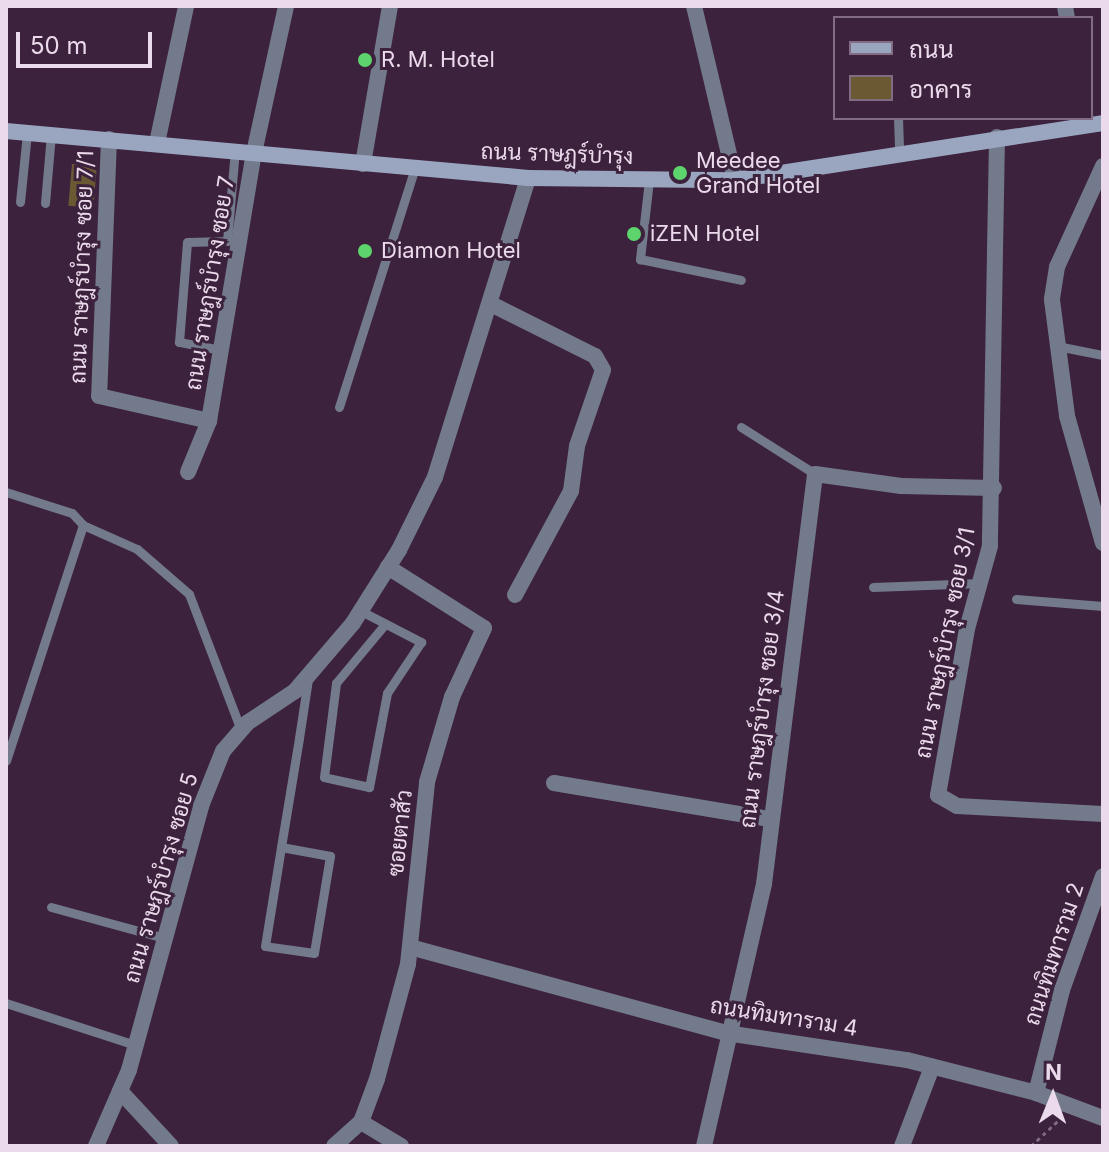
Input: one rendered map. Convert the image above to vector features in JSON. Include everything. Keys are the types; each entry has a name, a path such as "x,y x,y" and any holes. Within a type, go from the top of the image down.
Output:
{"street":[{"path":"157,143 186,6"},
{"name":"ถนน ราษฎร์บำรุง ซอย 7","path":"188,472 209,421 254,153 286,6"},
{"path":"363,164 390,6"},
{"path":"694,6 735,180"},
{"name":"ถนน ราษฎร์บำรุง","path":"6,131 528,178 735,180 1077,122 1103,123"},
{"name":"ถนน ราษฎร์บำรุง ซอย 3/1","path":"997,137 994,488 981,583 967,629 940,800 957,806 1103,814"},
{"name":"ถนน ราษฎร์บำรุง ซอย 7/1","path":"99,396 109,139"},
{"path":"1103,166 1057,267 1053,346 1103,543"},
{"name":"ถนน ราษฎร์บำรุง ซอย 5","path":"96,1146 120,1091 135,1045 201,806 223,751 244,727 295,691 361,611 388,567 435,477 528,178"},
{"path":"491,304 595,356 603,370 577,446 571,491 515,595"},
{"name":"ถนน ราษฎร์บำรุง ซอย 7","path":"99,396 209,421"},
{"path":"815,474 901,486 994,488"},
{"name":"ถนน ราษฎร์บำรุง ซอย 3/4","path":"704,1146 726,1033 764,884 815,474"},
{"name":"ซอยตาสัว","path":"361,1122 410,947 427,782 452,697 484,628 388,567"},
{"path":"554,783 770,819"},
{"name":"ถนนทิมทาราม 2","path":"1036,1093 1062,990 1103,876"},
{"name":"ถนนทิมทาราม 4","path":"410,947 726,1033 932,1067 1036,1093 1103,1118"},
{"path":"902,1146 932,1067"},
{"path":"120,1091 171,1146"},
{"path":"334,1146 361,1122 401,1146"}],"lane":[{"path":"898,120 899,153"},
{"path":"20,202 27,133"},
{"path":"45,203 51,135"},
{"path":"221,350 179,342 187,242 227,241 235,150"},
{"path":"339,407 415,168"},
{"path":"649,180 640,259 741,280"},
{"path":"1053,346 1103,355"},
{"path":"741,427 815,474"},
{"path":"6,492 72,513 83,525 137,549 189,594 244,727"},
{"path":"6,761 83,525"},
{"path":"873,587 981,583"},
{"path":"1016,599 1103,606"},
{"path":"361,611 421,642 387,693 369,787 324,777 336,683 385,624"},
{"path":"281,847 330,856 314,953 265,946 281,847 309,675"},
{"path":"51,907 164,938"},
{"path":"6,1003 135,1045"}],"path":[{"path":"1031,1146 1073,1107"}],"building":[{"path":"72,164 97,166 93,208 68,206"}],"place":[{"name":"R. M. Hotel","path":"365,60"},
{"name":"Meedee Grand Hotel","path":"680,173"},
{"name":"iZEN Hotel","path":"634,234"},
{"name":"Diamon Hotel","path":"365,251"}]}
